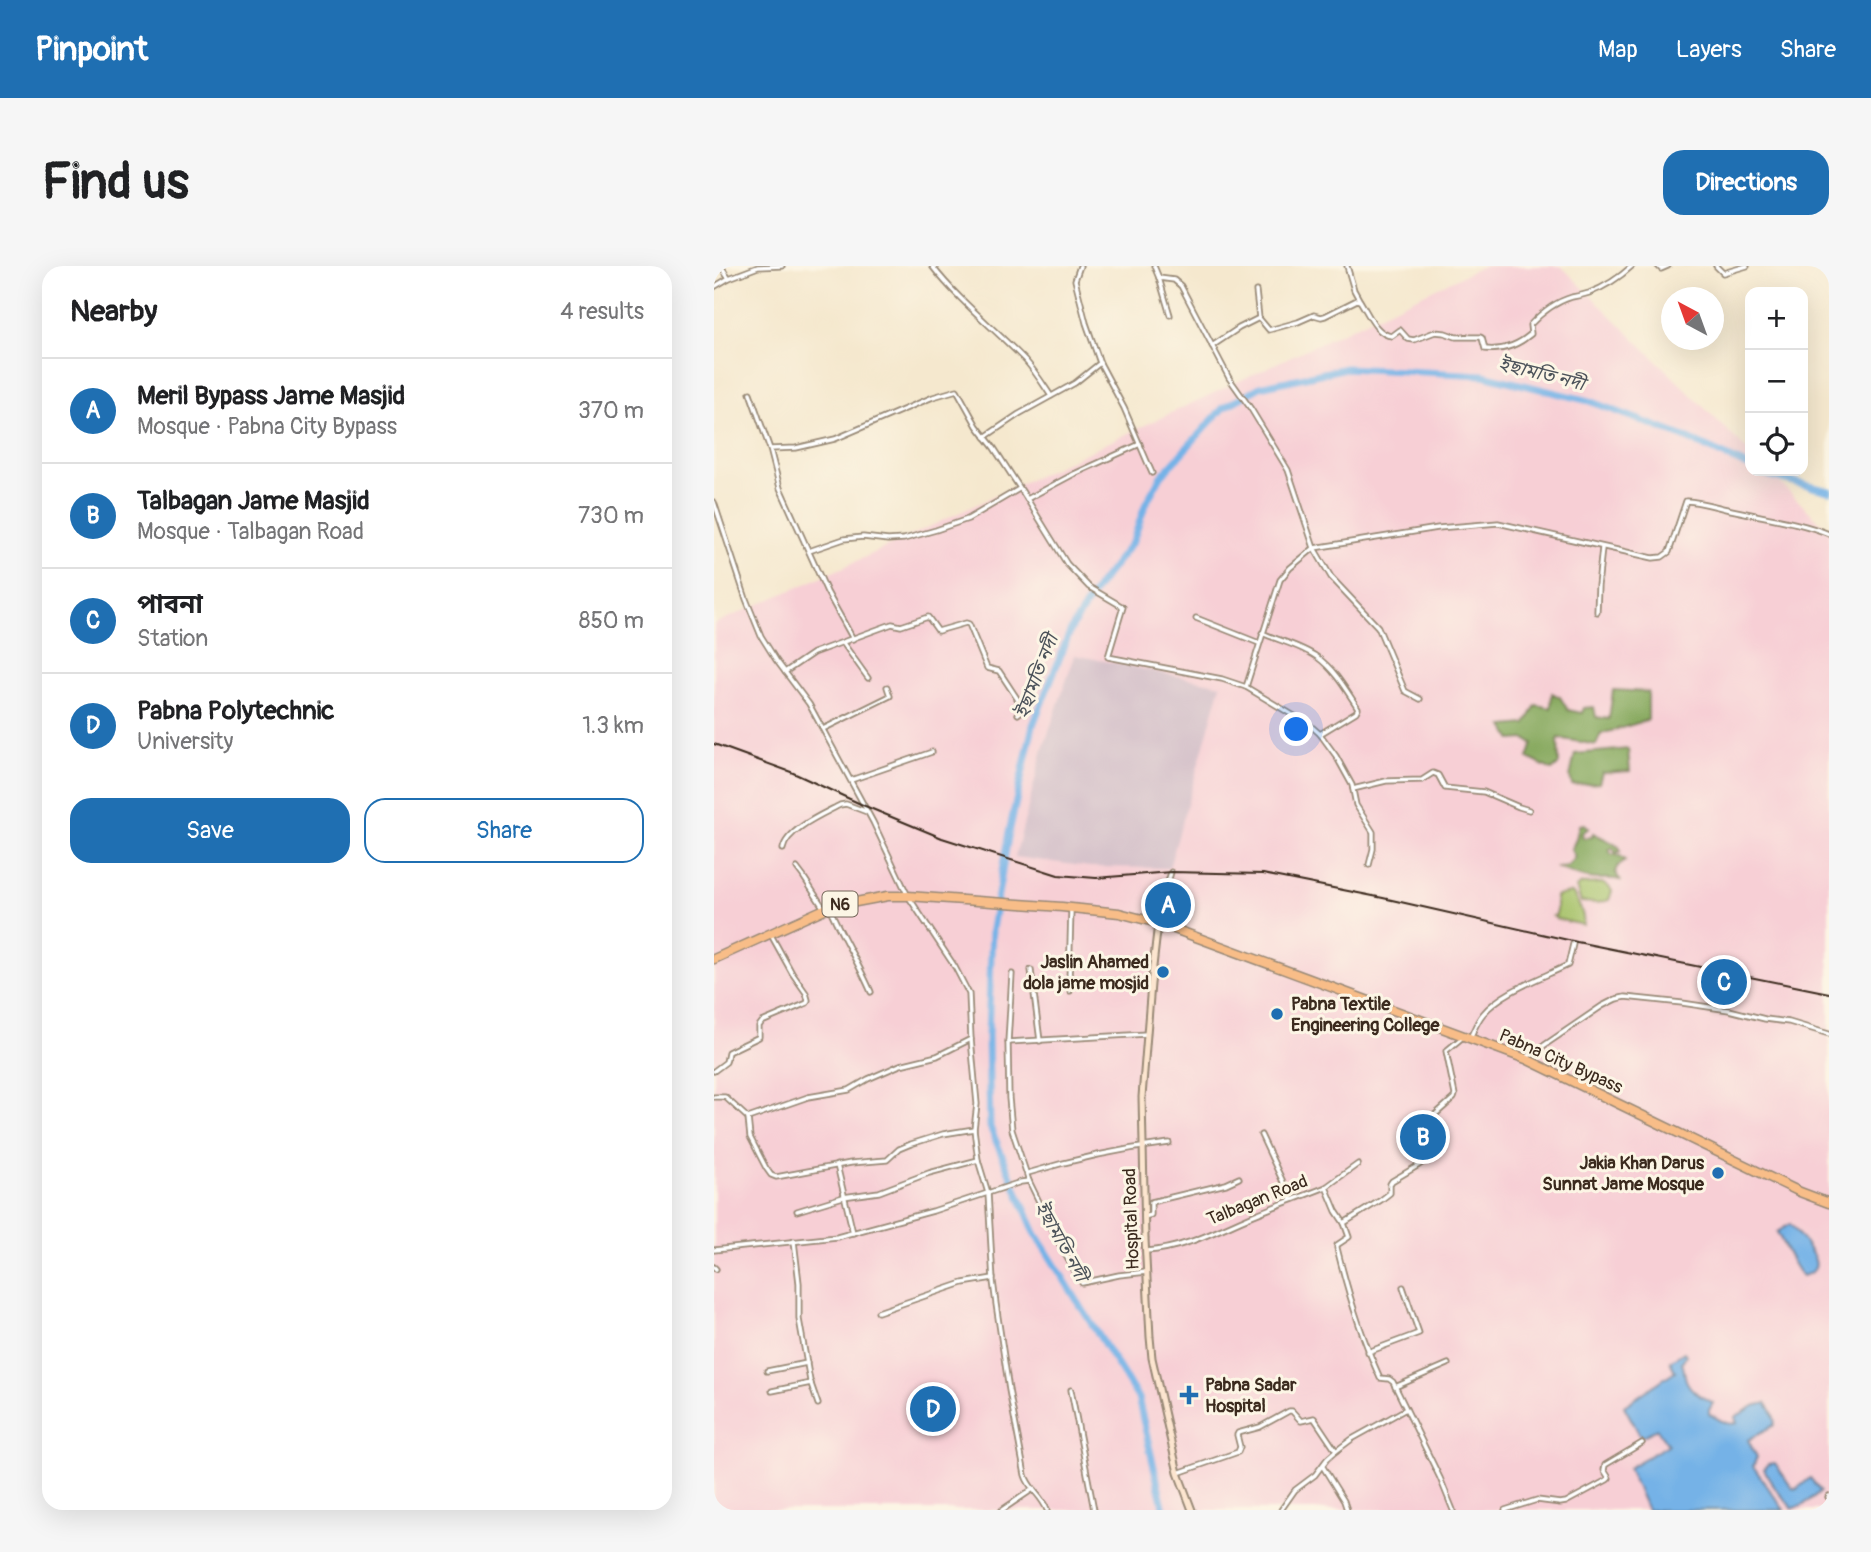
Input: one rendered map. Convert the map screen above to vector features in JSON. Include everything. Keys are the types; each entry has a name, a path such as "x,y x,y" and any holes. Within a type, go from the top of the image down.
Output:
{"highway":[{"name":"N6","path":"714,959 826,908 888,896 908,896"},
{"name":"Pabna City Bypass","path":"908,896 1119,913 1158,923 1526,1059 1788,1186 1829,1203"}],"main road":[{"name":"Hospital Road","path":"1158,923 1142,1097 1147,1272 1152,1358 1178,1473 1192,1510"}],"street":[{"path":"721,266 729,278"},
{"path":"714,287 758,267 782,266"},
{"path":"932,266 1026,362 1051,396"},
{"path":"1080,266 1075,281 1086,323 1100,363 1124,408 1152,473"},
{"path":"1154,266 1170,315"},
{"path":"1347,266 1360,301 1376,327 1385,335 1392,336 1400,331 1413,340 1435,332 1445,332 1456,337 1480,337 1485,348 1500,350 1520,343 1531,334 1530,326 1551,306 1599,289 1632,266"},
{"path":"1658,266 1661,269 1668,266"},
{"path":"1716,266 1723,273 1746,266"},
{"path":"1159,278 1174,280 1181,286 1236,390 1251,409 1288,470 1314,548 1331,577 1378,627 1405,691 1420,699"},
{"path":"1256,291 1259,318 1269,330 1314,315 1325,316 1351,302 1360,301"},
{"path":"1212,346 1259,318"},
{"path":"985,437 1019,414 1075,383 1100,363"},
{"path":"770,449 796,448 835,439 933,397 955,390 958,392 977,426 1067,564 1089,587 1123,607 1108,657 1222,679 1246,687 1295,715 1320,734 1336,756 1353,789 1354,802 1373,832 1374,849 1369,865"},
{"path":"750,393 770,449 780,488 827,592 853,639"},
{"path":"1027,499 1140,444"},
{"path":"809,551 844,538 904,540 968,519 1020,489"},
{"path":"1246,687 1280,580 1314,548 1438,528 1498,523 1653,558 1662,557 1669,552 1686,501 1700,501 1829,534"},
{"path":"714,502 761,636 809,704 869,813 908,896 968,989 977,1104 974,1129 978,1160 988,1193 993,1278 1009,1390 1025,1475 1047,1510"},
{"path":"1597,612 1602,547"},
{"path":"785,672 813,653 892,624 901,626 925,617 931,619 938,631 967,623 987,668 999,671 1024,709 1018,714"},
{"path":"1196,618 1259,643"},
{"path":"1262,633 1320,659 1338,678 1358,708 1320,734"},
{"path":"843,643 868,678"},
{"path":"823,729 890,696 887,687"},
{"path":"851,780 932,752"},
{"path":"1353,789 1385,781 1422,780 1433,773 1438,775 1445,788 1484,792 1529,810"},
{"path":"783,849 785,841 792,833 840,805 846,804 869,813"},
{"path":"797,868 826,908 871,992"},
{"path":"1158,923 1171,872"},
{"path":"1070,991 1071,908"},
{"path":"714,1071 726,1062 728,1052 759,1037 762,1022 807,1003 806,993 770,933"},
{"path":"1453,1510 1395,1387 1391,1380 1380,1378 1368,1352 1349,1298 1336,1248 1349,1237 1344,1223 1385,1198 1390,1193 1391,1181 1427,1159 1412,1135 1454,1098 1447,1048 1467,1037 1491,1006 1538,978 1568,965 1573,944"},
{"path":"1031,970 1040,1041"},
{"path":"1012,974 1008,1042 1009,1098 1012,1130 1029,1181 1063,1251 1082,1283 1147,1272"},
{"path":"1526,1059 1602,1006 1625,997 1729,1010 1765,1020 1788,1022 1829,1034"},
{"path":"1008,1042 1147,1034"},
{"path":"747,1118 808,1097 849,1090 900,1065 937,1056 971,1039"},
{"path":"714,1097 725,1097 747,1118 750,1137 766,1168 773,1176 780,1177 837,1165 885,1160 911,1144 943,1134 974,1129"},
{"path":"1261,1135 1291,1199"},
{"path":"1028,1173 1126,1148 1169,1143"},
{"path":"797,1211 843,1197 879,1192 929,1173 978,1160"},
{"path":"1326,1187 1358,1164"},
{"path":"837,1165 853,1233"},
{"path":"1144,1217 1151,1215 1151,1202 1226,1184 1239,1178"},
{"path":"714,1250 837,1237 1029,1181"},
{"name":"Talbagan Road","path":"1146,1251 1192,1241 1326,1187 1344,1223"},
{"path":"794,1241 799,1283 799,1319 811,1384 818,1404"},
{"path":"878,1312 964,1283 993,1278"},
{"path":"1368,1352 1419,1333 1403,1287"},
{"path":"766,1371 807,1363"},
{"path":"1395,1387 1448,1364"},
{"path":"772,1391 811,1384"},
{"path":"1071,1390 1094,1510"},
{"path":"1280,1510 1295,1490 1336,1451 1406,1409"},
{"path":"1178,1473 1238,1452 1240,1447 1237,1434 1260,1427 1289,1411 1301,1421 1314,1418 1336,1451"},
{"path":"1505,1510 1537,1500 1566,1502 1607,1480 1609,1478 1604,1470 1605,1465 1642,1443"},
{"path":"1322,1467 1347,1510"},
{"path":"1002,1510 1033,1489"}],"shaded area":[{"path":"1483,266 1561,266 1745,448 1745,476 1773,476 1829,531 1829,1510 714,1510 714,624 844,567"},
{"path":"1075,655 1221,685 1169,868 1090,867 1015,857 1043,749"}],"green space":[{"path":"1613,690 1648,692 1648,720 1601,734 1596,745 1558,738 1559,764 1552,770 1528,758 1533,743 1525,739 1512,740 1504,726 1526,724 1536,705 1551,708 1552,693 1560,697 1568,710 1582,713 1584,708 1594,707 1596,717 1609,719"},
{"path":"1628,749 1630,771 1602,773 1599,783 1572,785 1570,777 1575,754"},
{"path":"1584,824 1589,828 1582,833 1583,838 1592,837 1593,833 1619,847 1621,851 1616,853 1612,848 1609,849 1611,854 1621,856 1625,860 1615,872 1620,880 1587,878 1558,868 1568,866 1575,857 1571,850 1579,825"},
{"path":"1602,883 1612,891 1609,900 1598,903 1581,902 1576,888 1582,884"},
{"path":"1570,893 1581,909 1583,925 1553,916 1556,915 1556,896"}],"water":[{"path":"1790,1224 1808,1247 1816,1264 1810,1273 1802,1276 1777,1232"},
{"path":"1684,1352 1686,1355 1682,1362 1686,1380 1694,1391 1713,1403 1709,1414 1733,1424 1737,1423 1735,1417 1754,1406 1766,1403 1770,1408 1774,1425 1748,1440 1757,1457 1753,1466 1784,1510 1647,1510 1628,1468 1668,1445 1657,1429 1641,1437 1624,1406 1675,1371 1670,1361"},
{"path":"1775,1463 1792,1488 1797,1489 1810,1478 1821,1491 1802,1506 1792,1508 1775,1488 1764,1469"}],"waterway":[{"name":"ইছামতি নদী","path":"1164,1510 1138,1398 1035,1233 990,1127 988,1036 992,929 1008,837 1033,725 1071,629 1098,586 1133,541 1146,503 1161,476 1223,408 1260,387 1346,368 1483,375 1589,401 1682,436 1745,465"},
{"name":"ইছামতি নদী","path":"1770,476 1829,491"}],"railway":[{"path":"714,744 791,772 942,838 1058,875 1096,878 1171,872 1263,874 1829,993"}],"place":[{"name":"Meril Bypass Jame Masjid","path":"1168,905"},
{"name":"Jaslin Ahamed dola jame mosjid","path":"1163,972"},
{"name":"পাবনা","path":"1724,982"},
{"name":"Pabna Textile Engineering College","path":"1277,1014"},
{"name":"Talbagan Jame Masjid","path":"1423,1137"},
{"name":"Jakia Khan Darus Sunnat Jame Mosque","path":"1718,1173"},
{"name":"Pabna Sadar Hospital","path":"1189,1395"},
{"name":"Pabna Polytechnic","path":"933,1409"}]}
